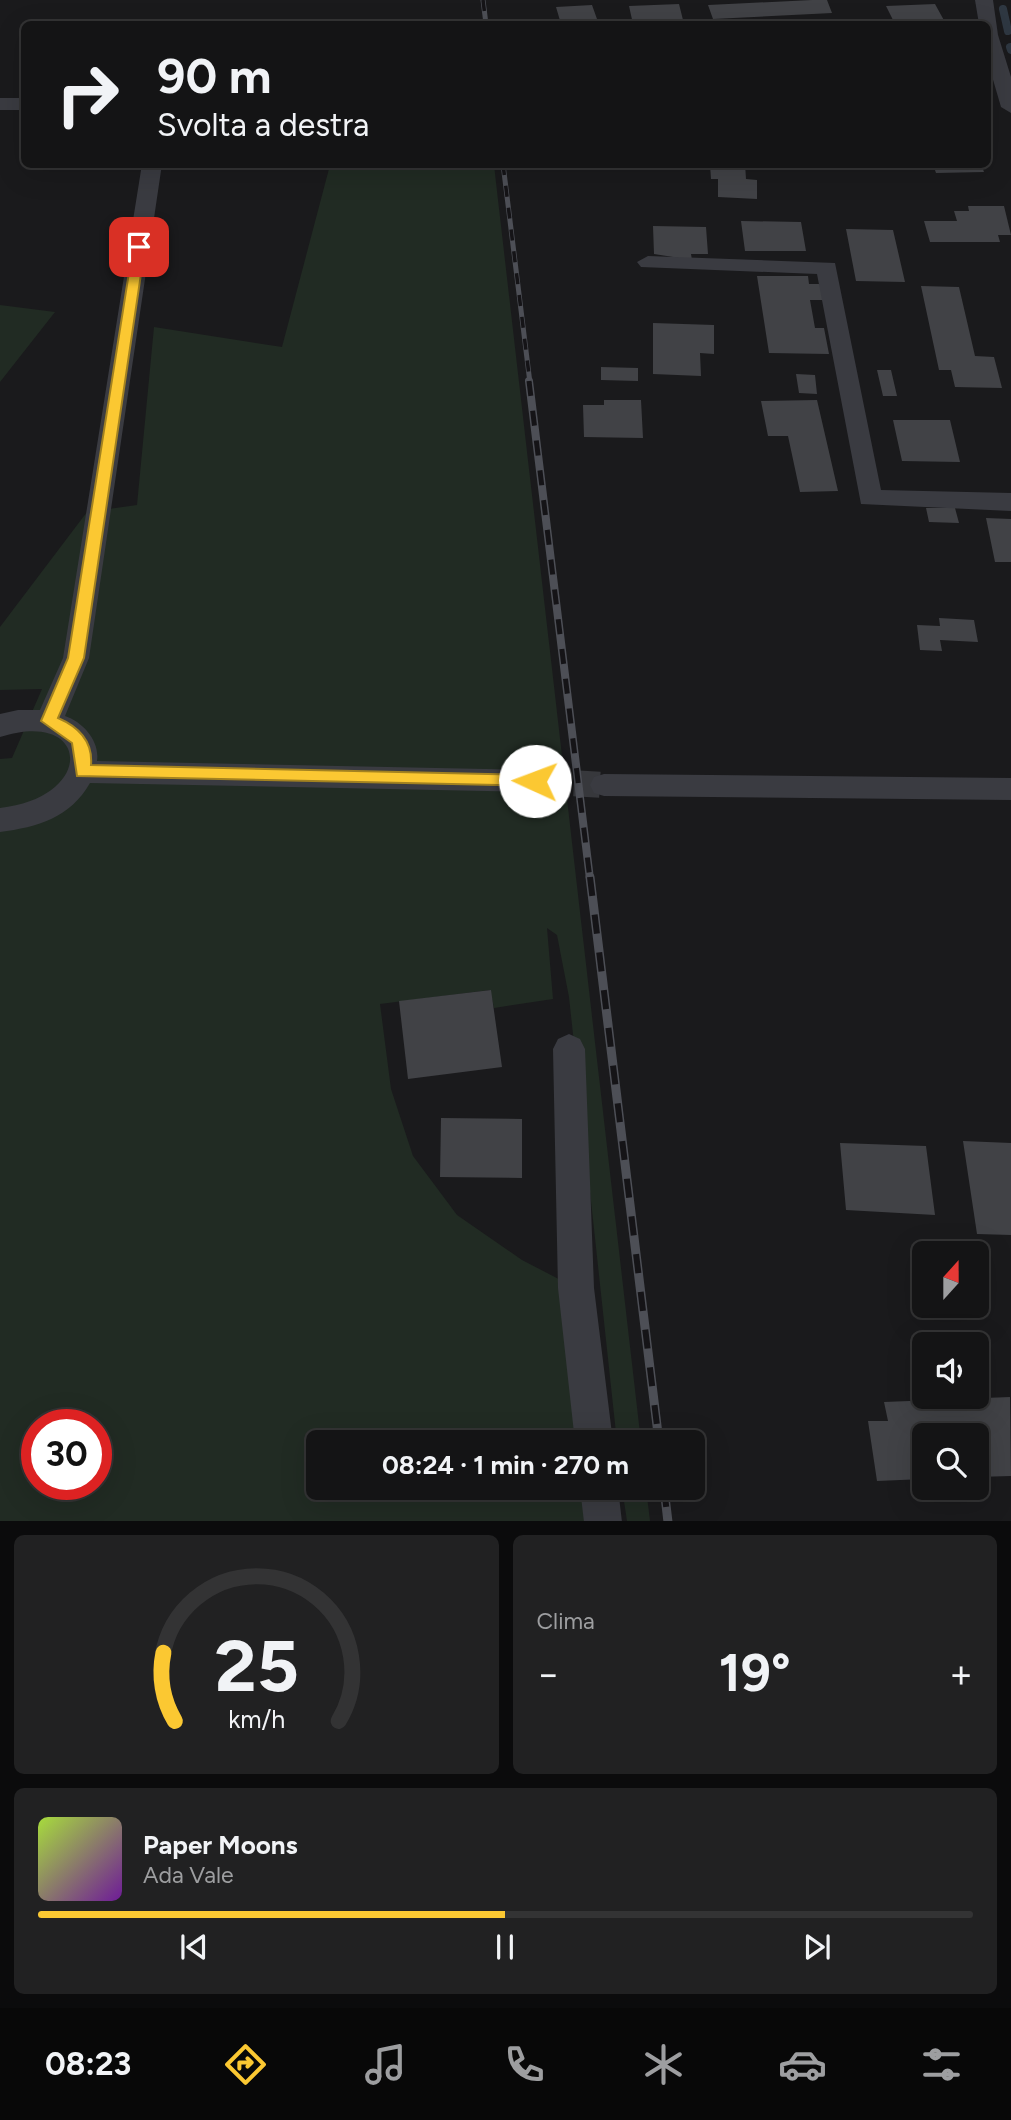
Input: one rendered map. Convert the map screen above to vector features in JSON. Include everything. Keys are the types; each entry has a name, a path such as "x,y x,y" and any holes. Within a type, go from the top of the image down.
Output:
{"street":[{"path":"984,0 987,21"},
{"path":"991,42 1011,107"},
{"path":"0,104 21,104"},
{"path":"49,721 76,658 151,168"},
{"path":"648,262 827,268 870,498 1011,502"},
{"path":"0,726 28,719 49,721 66,728 78,740 84,755 83,772 75,789 60,803 40,814 18,820 0,820"},
{"path":"83,772 528,781"},
{"path":"604,785 1011,789"},
{"path":"569,1049 576,1288 593,1430"},
{"path":"600,1500 603,1521"}],"shaded area":[{"path":"329,168 494,168 640,1430 616,1430 569,997 557,935 547,928 553,999 494,1008 490,990 380,1004 391,1089 413,1156 457,1215 522,1260 576,1288 592,1430 306,1430 306,1500 599,1500 602,1521 0,1521 0,759 12,758 42,689 0,690 0,627 87,512 137,505 154,327 282,347"},
{"path":"0,305 55,312 0,382"},
{"path":"624,1500 647,1500 650,1521 627,1521"}],"building":[{"path":"827,0 832,13 713,19 708,5"},
{"path":"679,4 683,21 632,21 629,6"},
{"path":"935,4 944,21 894,21 886,6"},
{"path":"592,5 597,19 560,21 556,7"},
{"path":"710,168 745,168 746,179 757,180 757,199 718,197 718,179 711,179"},
{"path":"934,168 982,168 984,172 936,173"},
{"path":"968,206 1004,206 1011,235 998,235 1000,242 930,242 924,221 957,221 954,211 969,211"},
{"path":"741,221 801,222 806,251 745,251"},
{"path":"653,226 706,227 708,254 691,254 692,260 654,254"},
{"path":"846,229 893,230 905,282 856,281"},
{"path":"757,276 808,276 809,284 821,284 824,300 810,300 815,328 824,328 829,354 769,353"},
{"path":"921,286 959,287 975,356 994,357 1002,388 955,387 951,370 939,370"},
{"path":"653,323 714,325 714,354 700,353 701,376 653,374"},
{"path":"601,367 638,368 638,381 601,380"},
{"path":"877,370 891,370 897,396 883,396"},
{"path":"796,374 815,375 817,394 799,393"},
{"path":"604,400 641,400 643,438 584,437 583,405 604,405"},
{"path":"817,400 838,491 800,492 788,436 768,436 761,401"},
{"path":"893,420 950,420 960,462 902,461"},
{"path":"926,508 955,508 959,523 929,522"},
{"path":"986,518 1011,519 1011,562 995,562"},
{"path":"939,618 974,620 978,642 940,640 942,651 920,650 917,625 940,626"},
{"path":"491,990 502,1067 408,1079 399,1001"},
{"path":"441,1118 522,1119 522,1178 440,1177"},
{"path":"963,1141 1011,1143 1011,1235 977,1234"},
{"path":"840,1143 926,1146 935,1215 846,1210"},
{"path":"1010,1397 1011,1476 989,1477 989,1423 912,1423 912,1480 877,1481 868,1421 888,1421 884,1402 912,1401 912,1409 989,1409 989,1398"}],"waterway":[{"path":"1003,9 1008,31"}],"tunnel":[{"path":"535,781 604,785"}],"railway":[{"path":"483,0 486,21"},
{"path":"503,168 530,383"},
{"path":"529,381 590,879"},
{"path":"590,877 658,1430"},
{"path":"665,1500 668,1521"}],"route":[{"path":"139,247 76,658 49,721 66,728 78,740 84,755 83,772 535,781"}]}
